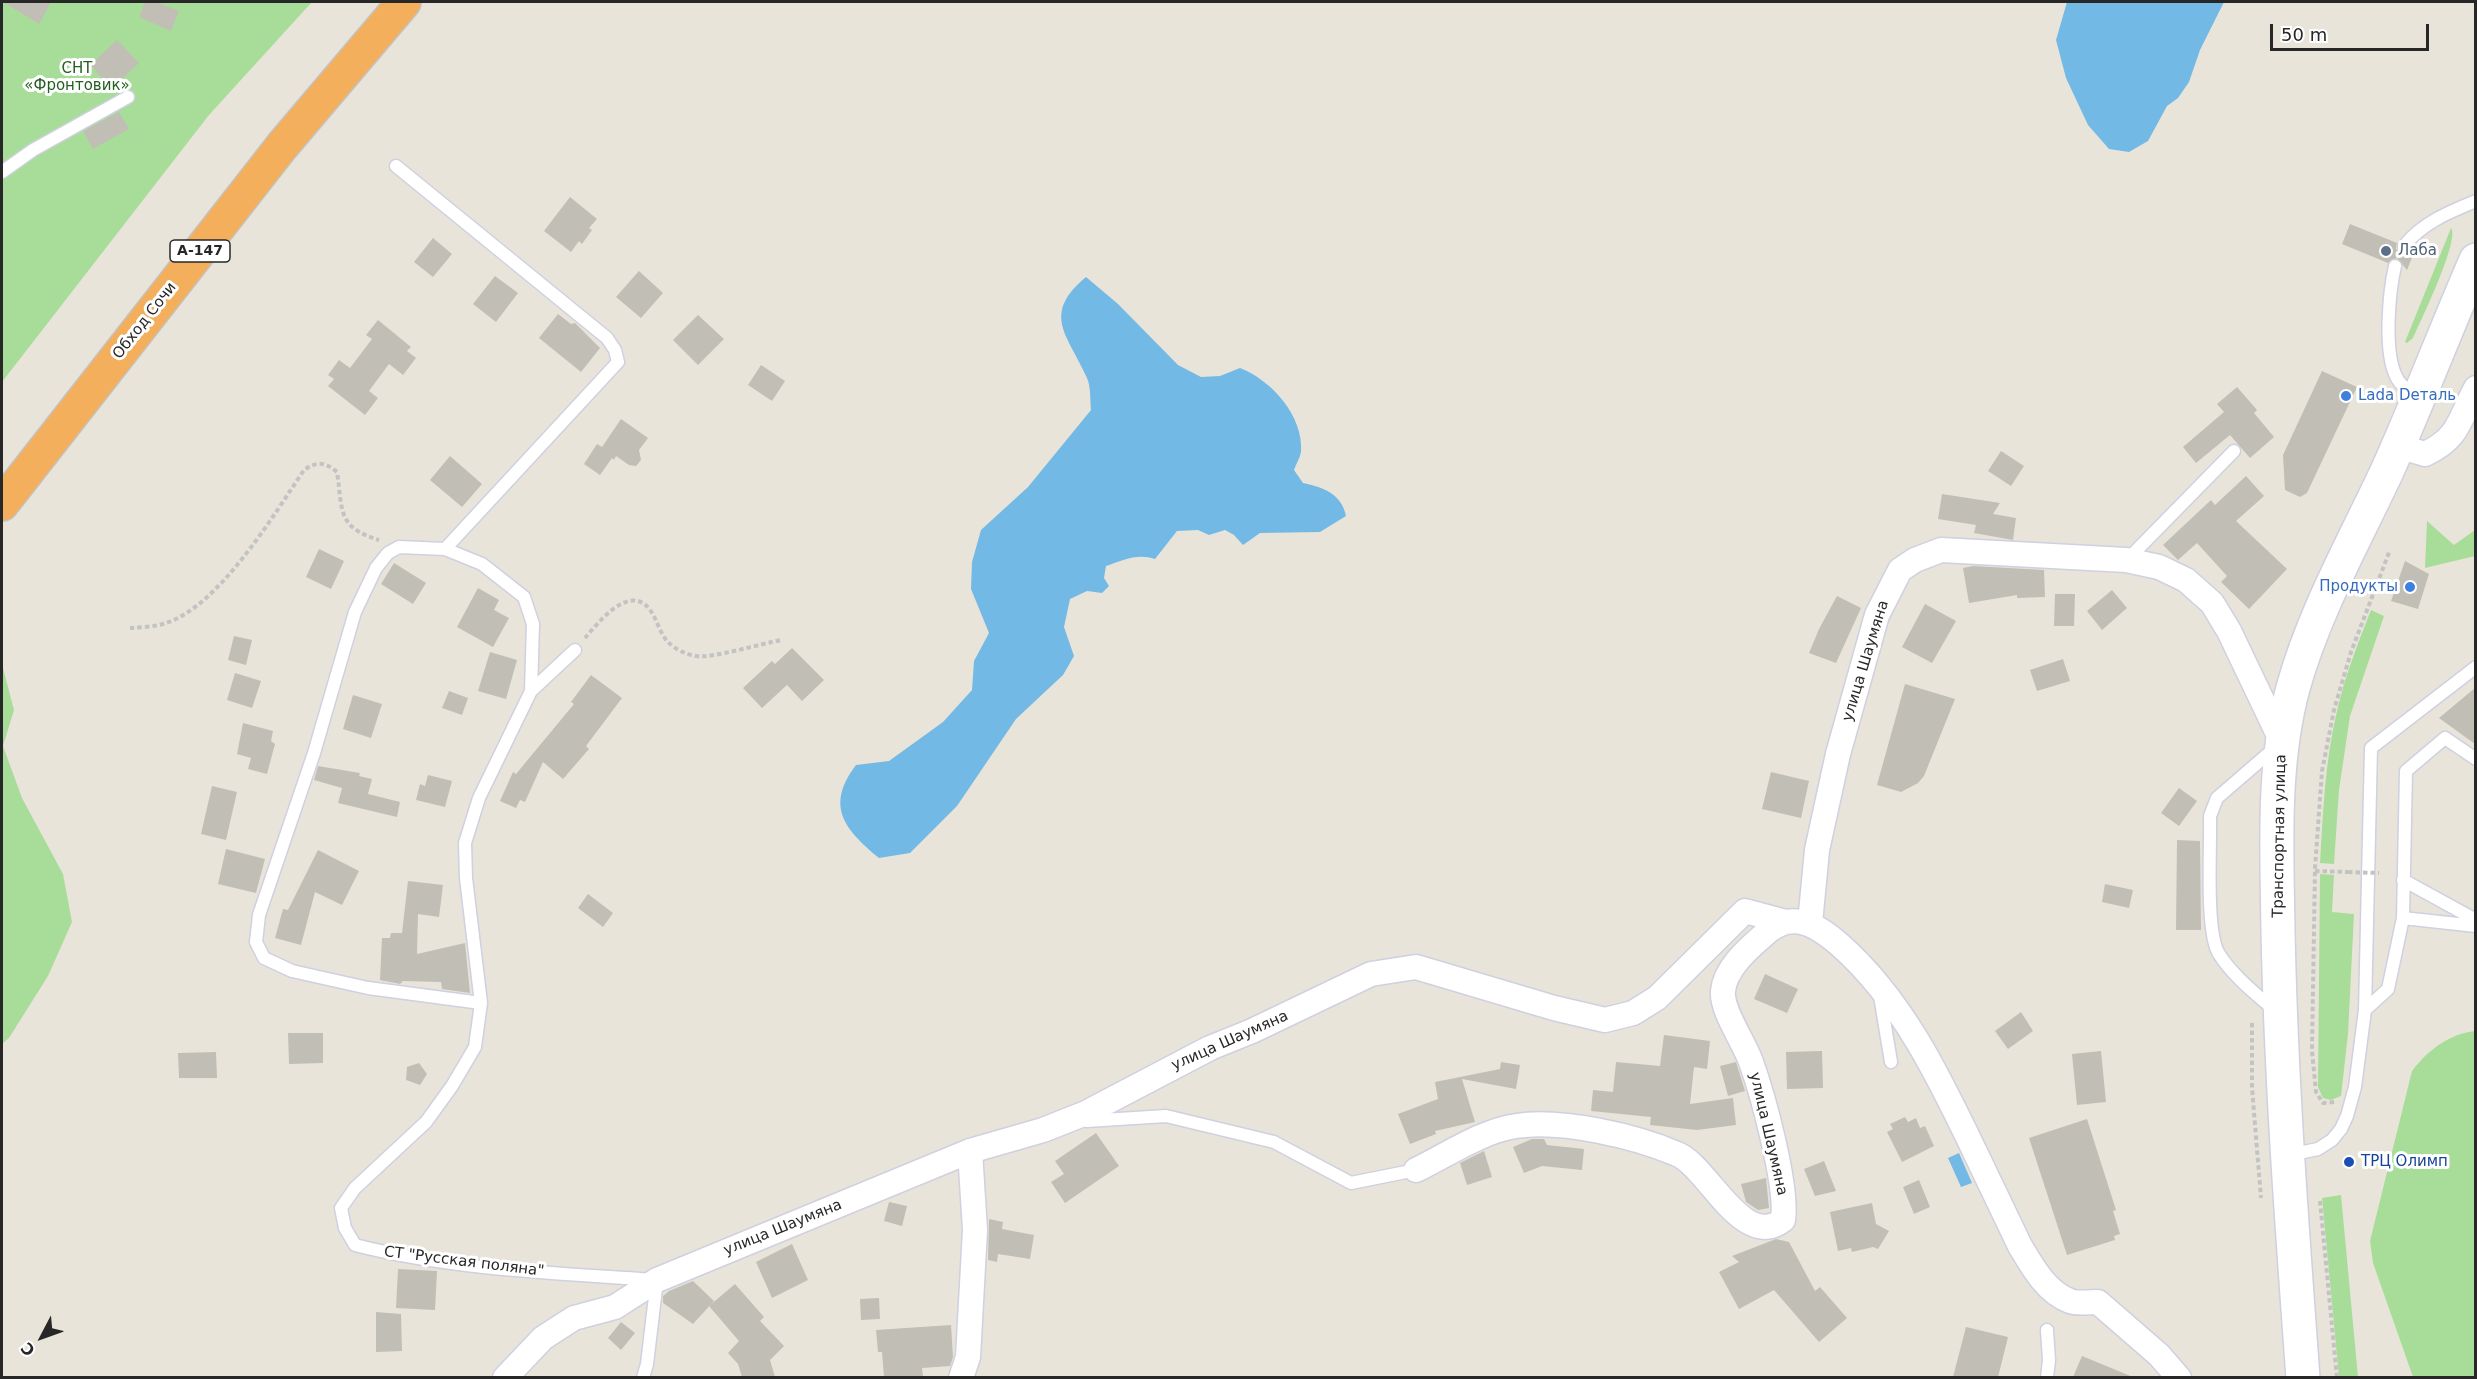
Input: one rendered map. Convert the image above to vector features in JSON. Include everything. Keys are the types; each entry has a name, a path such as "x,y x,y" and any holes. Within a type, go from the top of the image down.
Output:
{"highway":[{"name":"Обход Сочи","path":"2,504 282,146 404,2"}],"main road":[{"name":"Транспортная улица","path":"2303,1377 2286,1155 2280,1015 2277,870 2282,742 2294,687 2314,628 2398,446 2475,260"}],"street":[{"path":"2398,446 2425,454 2443,446 2455,433 2475,388"},
{"name":"улица Шаумяна","path":"505,1377 543,1338 574,1318 615,1307 657,1280 970,1151 1043,1130 1086,1113 1210,1048 1252,1031 1371,974 1416,967 1554,1008 1605,1020 1633,1013 1657,998 1745,911 1786,922 1810,923 1817,850 1838,754 1877,615 1900,570 1915,560 1941,550 2126,560 2168,571 2186,580 2212,603 2234,642 2282,742"},
{"name":"улица Шаумяна","path":"1416,1170 1487,1136 1515,1126 1554,1125 1647,1141 1682,1155 1739,1217 1766,1228 1774,1227 1783,1220 1785,1206 1772,1142 1751,1062 1722,994 1724,981 1739,959 1773,927 1786,922"},
{"path":"1810,923 1853,957 1901,1013 1942,1083 2020,1246 2034,1270 2053,1291 2071,1302 2098,1302 2159,1355 2179,1377"},
{"path":"961,1377 968,1357 975,1230 970,1151"}],"lane":[{"path":"2,172 33,150 128,97"},
{"path":"396,166 607,338 615,350 618,362 445,549"},
{"path":"2404,246 2413,234 2440,217 2475,201"},
{"path":"2395,266 2389,292 2389,339 2394,372 2401,385 2418,397"},
{"path":"2126,560 2234,451"},
{"path":"482,1003 368,988 292,971 264,958 256,942 259,915 314,753 355,612 376,568 388,553 399,547 445,549 482,564 524,597 533,624 531,691"},
{"path":"531,691 575,650"},
{"path":"2286,1155 2318,1149 2341,1129 2355,1087 2365,1010 2370,748 2475,667"},
{"name":"СТ \"Русская поляна\"","path":"531,691 479,798 465,843 466,878 482,1003 475,1047 452,1086 426,1122 355,1188 341,1208 345,1228 355,1245 439,1262 657,1280"},
{"path":"2365,1010 2388,989 2403,918 2407,770 2445,738 2475,759"},
{"path":"2280,1015 2241,980 2218,953 2212,932 2210,816 2217,798 2282,742"},
{"path":"2403,879 2475,920"},
{"path":"2403,918 2475,926"},
{"path":"1877,983 1891,1062"},
{"path":"1043,1130 1098,1119 1166,1116 1274,1142 1351,1183 1416,1170"},
{"path":"643,1377 647,1364 657,1280"},
{"path":"2047,1330 2049,1360 2047,1377"}],"path":[{"path":"130,628 166,623 191,611 217,589 304,470 314,463 327,464 337,472 342,516 350,526 362,535 399,547"},
{"path":"2336,1101 2327,1104 2323,1102 2314,1085 2312,1051 2315,872 2322,771 2334,710 2351,652 2390,550"},
{"path":"575,650 604,615 622,603 635,600 648,606 666,640 680,651 699,657 781,640"},
{"path":"2315,872 2379,873"},
{"path":"2320,1200 2337,1377"}],"green space":[{"name":"СНТ «Фронтовик»","path":"2,2 312,2 209,115 2,382"},
{"path":"2451,228 2450,248 2445,263 2413,338 2407,343 2405,342"},
{"path":"2427,521 2454,545 2475,530 2475,556 2425,568"},
{"path":"2371,610 2384,616 2350,716 2339,790 2334,864 2320,863 2325,787 2333,730 2348,672"},
{"path":"2,664 14,710 3,746 22,798 63,874 72,922 48,976 9,1038 2,1044"},
{"path":"2320,874 2334,875 2332,912 2354,914 2348,1034 2341,1096 2331,1100 2323,1098 2318,1087"},
{"path":"2475,1031 2475,1377 2413,1377 2373,1263 2370,1241 2412,1071 2440,1044 2456,1036"},
{"path":"2341,1195 2358,1377 2339,1377 2322,1198"}],"water":[{"path":"2067,2 2224,2 2200,50 2189,82 2178,98 2167,106 2148,141 2129,152 2109,149 2088,125 2066,78 2056,40"},
{"path":"1086,277 1118,304 1178,365 1201,377 1220,376 1240,368 1274,390 1291,413 1301,439 1301,452 1294,470 1303,483 1324,489 1336,497 1344,508 1346,516 1320,532 1260,533 1243,545 1234,535 1225,530 1209,535 1198,530 1177,531 1155,559 1137,557 1106,566 1104,578 1109,586 1102,593 1087,591 1070,599 1064,627 1074,656 1063,675 1016,719 957,806 910,853 879,858 848,827 840,805 842,793 856,765 889,761 943,722 972,690 974,661 989,633 971,589 972,562 981,530 1028,487 1091,410 1088,382 1062,326 1061,315 1064,303"},
{"path":"1959,1153 1972,1183 1961,1187 1948,1158"}],"building":[{"path":"3,2 51,2 39,24"},
{"path":"145,2 156,2 179,11 171,31 139,17"},
{"path":"117,40 139,63 112,88 90,65"},
{"path":"119,112 129,129 93,149 83,131"},
{"path":"570,197 597,219 589,228 592,230 582,244 579,241 571,252 544,231"},
{"path":"2350,224 2397,243 2396,249 2402,254 2415,250 2407,270 2397,258 2388,263 2342,244"},
{"path":"433,238 452,254 433,277 414,262"},
{"path":"639,271 663,293 641,318 616,297"},
{"path":"495,276 518,293 496,322 473,304"},
{"path":"558,314 571,324 575,323 600,348 581,372 539,338"},
{"path":"698,315 724,339 698,365 673,340"},
{"path":"378,320 411,347 407,351 416,358 403,375 389,364 369,391 378,398 365,415 328,386 334,379 328,375 339,360 350,368 372,339 366,335"},
{"path":"761,365 785,381 772,401 748,385"},
{"path":"2322,371 2357,387 2307,493 2300,497 2285,490 2283,455"},
{"path":"2237,387 2257,410 2254,413 2274,437 2250,458 2230,435 2196,463 2183,447 2224,412 2217,404"},
{"path":"621,419 648,438 639,450 641,460 636,466 629,465 616,456 600,475 584,464 597,444 602,447"},
{"path":"2001,451 2024,466 2011,486 1988,471"},
{"path":"450,456 482,484 462,507 430,480"},
{"path":"2246,476 2264,496 2236,521 2287,569 2249,609 2221,582 2227,576 2197,543 2178,560 2163,545 2211,500 2215,505"},
{"path":"1942,494 2000,503 1993,514 2016,518 2013,540 1974,533 1976,525 1938,519"},
{"path":"319,549 344,561 331,589 306,577"},
{"name":"Продукты","path":"2405,561 2429,574 2418,609 2391,601"},
{"path":"394,563 426,583 413,604 381,584"},
{"path":"1973,566 2044,570 2045,597 2017,598 2017,595 1969,603 1963,568"},
{"path":"478,588 499,600 494,610 509,618 493,647 457,627"},
{"path":"2112,590 2127,608 2102,630 2087,611"},
{"path":"2055,594 2075,594 2074,626 2054,626"},
{"path":"1837,596 1861,608 1836,663 1809,653"},
{"path":"1925,604 1956,621 1932,663 1902,647"},
{"path":"234,636 252,640 246,665 228,660"},
{"path":"792,648 824,680 802,701 787,685 762,708 743,688 772,661 775,664"},
{"path":"490,652 517,660 506,699 478,691"},
{"path":"2063,659 2070,681 2037,691 2030,670"},
{"path":"235,673 261,681 252,708 227,700"},
{"path":"591,675 622,698 586,746 589,749 563,779 543,762 525,802 520,800 516,808 500,801 513,772 516,774 574,704 571,702"},
{"path":"1905,684 1955,699 1924,776 1918,783 1901,792 1877,785"},
{"path":"2475,688 2475,744 2439,718"},
{"path":"449,691 468,698 462,715 442,708"},
{"path":"353,695 382,704 371,738 343,729"},
{"path":"243,723 273,731 271,741 275,744 267,774 248,769 251,758 237,754"},
{"path":"318,766 360,773 359,776 372,779 368,794 400,802 397,817 338,803 342,788 314,780"},
{"path":"1771,772 1809,781 1801,818 1762,809"},
{"path":"428,775 452,781 445,807 416,800 420,784 425,786"},
{"path":"212,786 237,792 226,840 201,834"},
{"path":"2179,788 2197,801 2179,826 2161,813"},
{"path":"2177,840 2200,841 2201,930 2176,930"},
{"path":"226,849 265,859 256,893 218,884"},
{"path":"318,850 359,871 342,905 315,892 301,945 275,938 283,909 288,910"},
{"path":"408,881 443,885 439,917 418,914 417,954 465,943 470,993 442,989 441,982 403,981 400,984 380,980 382,938 390,938 391,933 402,933"},
{"path":"2105,884 2133,890 2129,908 2102,902"},
{"path":"588,894 613,913 603,927 578,908"},
{"path":"1765,974 1798,989 1787,1013 1754,999"},
{"path":"2021,1012 2033,1031 2008,1049 1995,1031"},
{"path":"288,1033 323,1033 323,1063 289,1064"},
{"path":"1664,1035 1710,1041 1707,1069 1694,1067 1690,1104 1733,1098 1736,1125 1697,1130 1650,1125 1651,1117 1591,1111 1593,1090 1613,1092 1616,1062 1660,1066"},
{"path":"1822,1051 1823,1088 1787,1089 1786,1052"},
{"path":"2101,1051 2106,1102 2077,1105 2072,1054"},
{"path":"216,1052 217,1078 179,1078 178,1053"},
{"path":"1501,1062 1520,1065 1516,1089 1462,1079 1475,1122 1435,1131 1436,1134 1410,1144 1398,1114 1438,1099 1435,1082 1500,1069"},
{"path":"1736,1062 1745,1091 1728,1096 1720,1066"},
{"path":"419,1063 427,1074 420,1085 406,1080 407,1067"},
{"path":"1905,1117 1908,1122 1916,1118 1920,1128 1925,1126 1934,1146 1902,1162 1887,1132 1893,1129 1890,1124"},
{"path":"2087,1119 2116,1210 2113,1211 2120,1234 2114,1236 2115,1240 2067,1255 2029,1138"},
{"path":"1096,1133 1119,1166 1065,1203 1051,1182 1064,1174 1055,1161"},
{"path":"1532,1139 1544,1139 1547,1145 1584,1149 1582,1170 1542,1166 1524,1173 1513,1147"},
{"path":"1484,1151 1492,1177 1467,1185 1460,1163"},
{"path":"1824,1161 1836,1191 1815,1196 1804,1169"},
{"path":"1766,1178 1769,1208 1758,1210 1746,1202 1741,1184"},
{"path":"1919,1180 1930,1207 1914,1214 1903,1187"},
{"path":"889,1202 907,1206 902,1226 884,1221"},
{"path":"1872,1203 1876,1224 1889,1231 1878,1249 1873,1247 1852,1252 1851,1248 1838,1251 1830,1212"},
{"path":"989,1219 1003,1222 1002,1229 1034,1235 1030,1259 998,1254 997,1262 988,1260"},
{"path":"1776,1239 1789,1242 1815,1291 1820,1287 1847,1318 1819,1342 1774,1290 1739,1309 1719,1272 1739,1262 1732,1256"},
{"path":"792,1244 808,1280 772,1298 756,1262"},
{"path":"398,1269 437,1271 435,1310 396,1308"},
{"path":"693,1281 714,1301 693,1324 663,1303 663,1296"},
{"path":"735,1284 764,1317 760,1321 784,1346 770,1360 775,1377 742,1377 738,1364 728,1353 739,1341 709,1306"},
{"path":"879,1298 880,1319 861,1320 860,1299"},
{"path":"376,1312 401,1314 402,1351 376,1352"},
{"path":"621,1322 635,1333 621,1350 608,1338"},
{"path":"951,1325 953,1357 950,1366 922,1368 923,1377 884,1377 882,1352 878,1352 876,1330"},
{"path":"1966,1327 2008,1337 1998,1377 1953,1377"},
{"path":"2082,1356 2133,1377 2073,1377"}],"place":[{"name":"Лаба","path":"2386,251"},
{"name":"Lada Dеталь","path":"2346,396"},
{"name":"Продукты","path":"2410,587"},
{"name":"ТРЦ Олимп","path":"2349,1162"}]}
